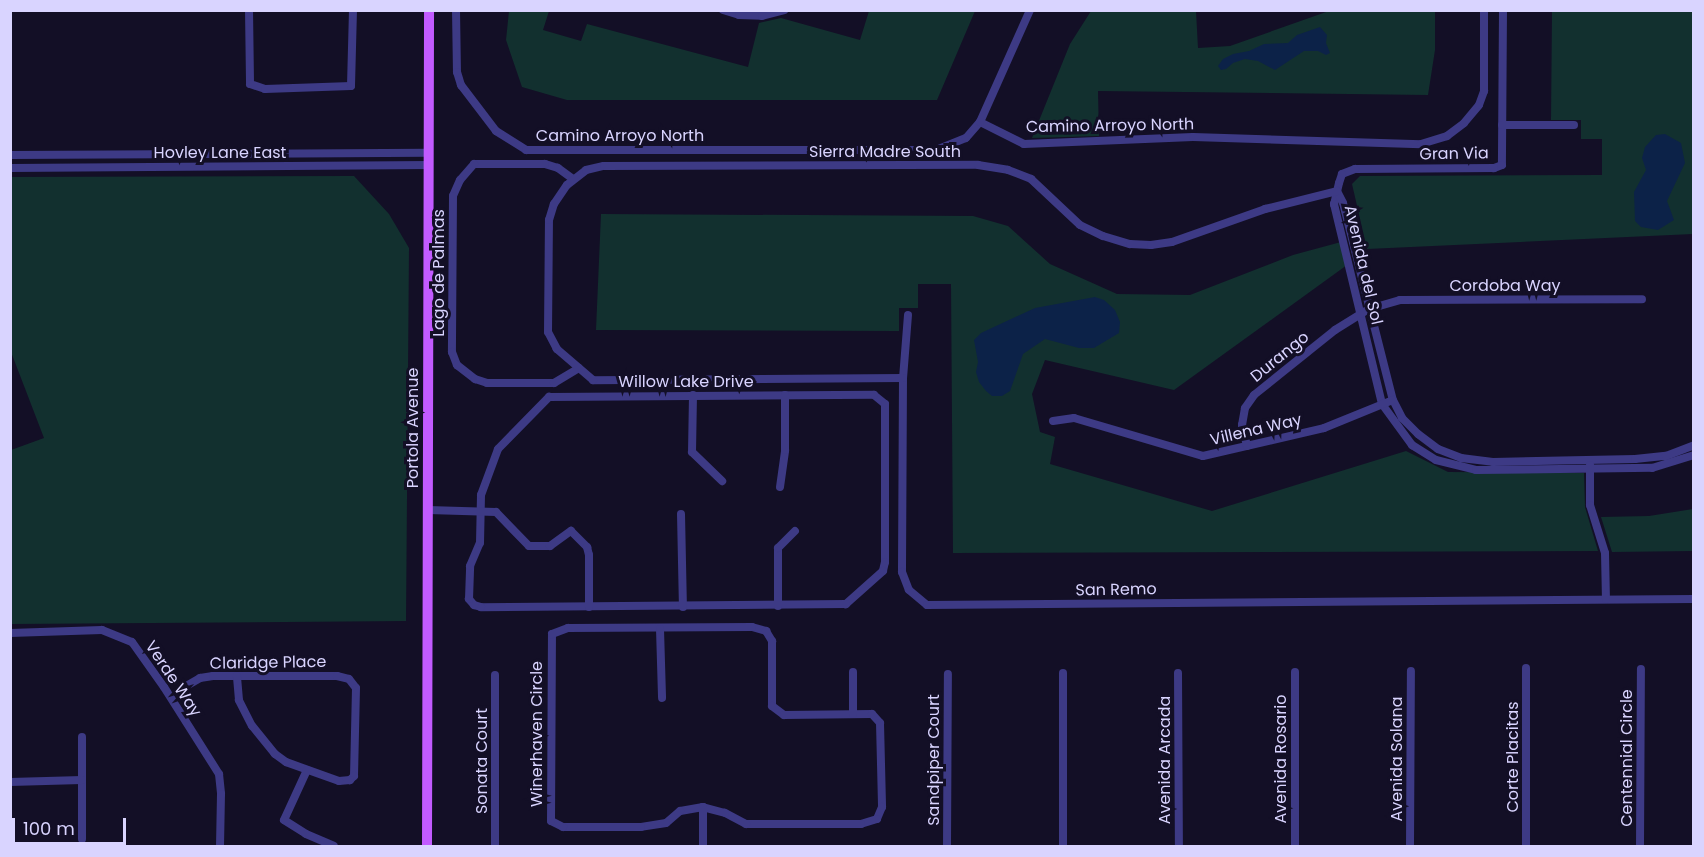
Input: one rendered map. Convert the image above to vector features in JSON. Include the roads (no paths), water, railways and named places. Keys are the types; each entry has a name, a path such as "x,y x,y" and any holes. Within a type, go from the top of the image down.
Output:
{"main road":[{"name":"Portola Avenue","path":"427,846 429,10"}],"street":[{"path":"249,10 248,77 250,84 256,88 321,89 351,86 353,10"},
{"name":"Camino Arroyo North","path":"456,10 458,72 461,86 496,131 526,150 936,150 966,138 980,122 1024,144 1193,137 1421,144 1446,136 1464,123 1479,105 1484,91 1484,10"},
{"path":"723,10 739,15 762,16 784,10"},
{"path":"980,122 1030,10"},
{"name":"Gran Via","path":"1337,191 1342,174 1355,169 1494,168 1502,165 1503,10"},
{"path":"1502,125 1574,125"},
{"path":"127,167 186,162 191,153"},
{"name":"Hovley Lane East","path":"10,155 429,153"},
{"name":"Lago de Palmas","path":"573,179 558,168 544,164 474,164 460,180 453,196 452,352 457,365 475,379 488,382 554,383 579,369"},
{"name":"Hovley Lane East","path":"10,168 429,165"},
{"name":"Sierra Madre South","path":"579,369 551,340 548,325 549,220 554,204 573,179 586,170 604,166 978,165 1008,170 1031,179 1080,225 1103,236 1130,244 1151,245 1172,242 1265,209 1337,191"},
{"name":"Avenida del Sol","path":"1337,191 1343,202 1393,400 1402,418 1418,435 1438,449 1461,458 1493,462 1652,468 1694,455"},
{"name":"Avenida del Sol","path":"1337,191 1334,204 1382,404 1412,445 1436,460 1476,470 1590,465 1666,456 1694,445"},
{"name":"Cordoba Way","path":"1369,309 1401,300 1642,299"},
{"name":"Durango","path":"1247,446 1242,425 1245,408 1254,395 1335,330 1369,309"},
{"name":"San Remo","path":"908,315 903,378 902,572 909,590 927,605 1694,599"},
{"path":"579,369 593,380 903,378"},
{"path":"693,395 692,452 722,481"},
{"path":"780,488 785,450 785,395"},
{"name":"Willow Lake Drive","path":"785,395 874,395 885,404 885,562 883,571 846,604 481,607 474,605 469,599 470,566 480,543 481,495 498,449 549,398 785,395"},
{"name":"Villena Way","path":"1053,421 1074,418 1203,456 1324,428 1393,400"},
{"path":"1590,465 1590,505 1605,553 1606,599"},
{"path":"428,510 496,512 529,546 549,546 571,531 587,548 589,555 589,607"},
{"path":"681,514 683,607"},
{"path":"778,606 778,548 795,531"},
{"path":"662,698 660,629 752,627 766,631 772,641 772,706 784,715 872,714 880,723 882,807 877,819 861,824 746,824 725,813 703,807 704,846"},
{"name":"Winerhaven Circle","path":"660,629 568,628 552,634 551,821 563,827 666,824 680,811 703,807"},
{"name":"Verde Way","path":"10,633 102,630 132,642 164,687 219,774 220,846"},
{"name":"Corte Placitas","path":"1526,668 1526,846"},
{"name":"Centennial Circle","path":"1640,846 1641,669"},
{"name":"Avenida Solana","path":"1410,846 1411,671"},
{"path":"853,672 853,714"},
{"name":"Avenida Rosario","path":"1295,672 1295,846"},
{"path":"1063,673 1064,846"},
{"name":"Avenida Arcada","path":"1178,673 1179,846"},
{"name":"Sandpiper Court","path":"947,846 948,674"},
{"name":"Sonata Court","path":"495,675 495,846"},
{"path":"237,676 239,700 263,742 286,762 307,770 284,820 306,834 334,846"},
{"name":"Claridge Place","path":"188,685 200,678 237,676 337,676 349,679 356,688 356,771 350,780 339,781 307,770"},
{"path":"82,737 82,839"},
{"path":"10,782 82,780"}],"water":[{"path":"1320,27 1327,35 1326,43 1330,53 1326,55 1318,51 1304,51 1275,70 1258,61 1245,59 1233,63 1226,69 1221,70 1218,66 1223,59 1233,54 1249,51 1264,44 1288,43 1297,35"},
{"path":"1665,134 1681,143 1685,163 1667,201 1674,220 1658,230 1641,227 1635,221 1634,192 1646,170 1642,158 1645,147 1656,135"},
{"path":"1095,297 1104,300 1115,310 1120,322 1119,333 1094,348 1079,348 1045,339 1023,354 1010,391 1002,396 992,396 986,391 979,382 976,372 978,362 974,340 981,333 1035,308"}]}
